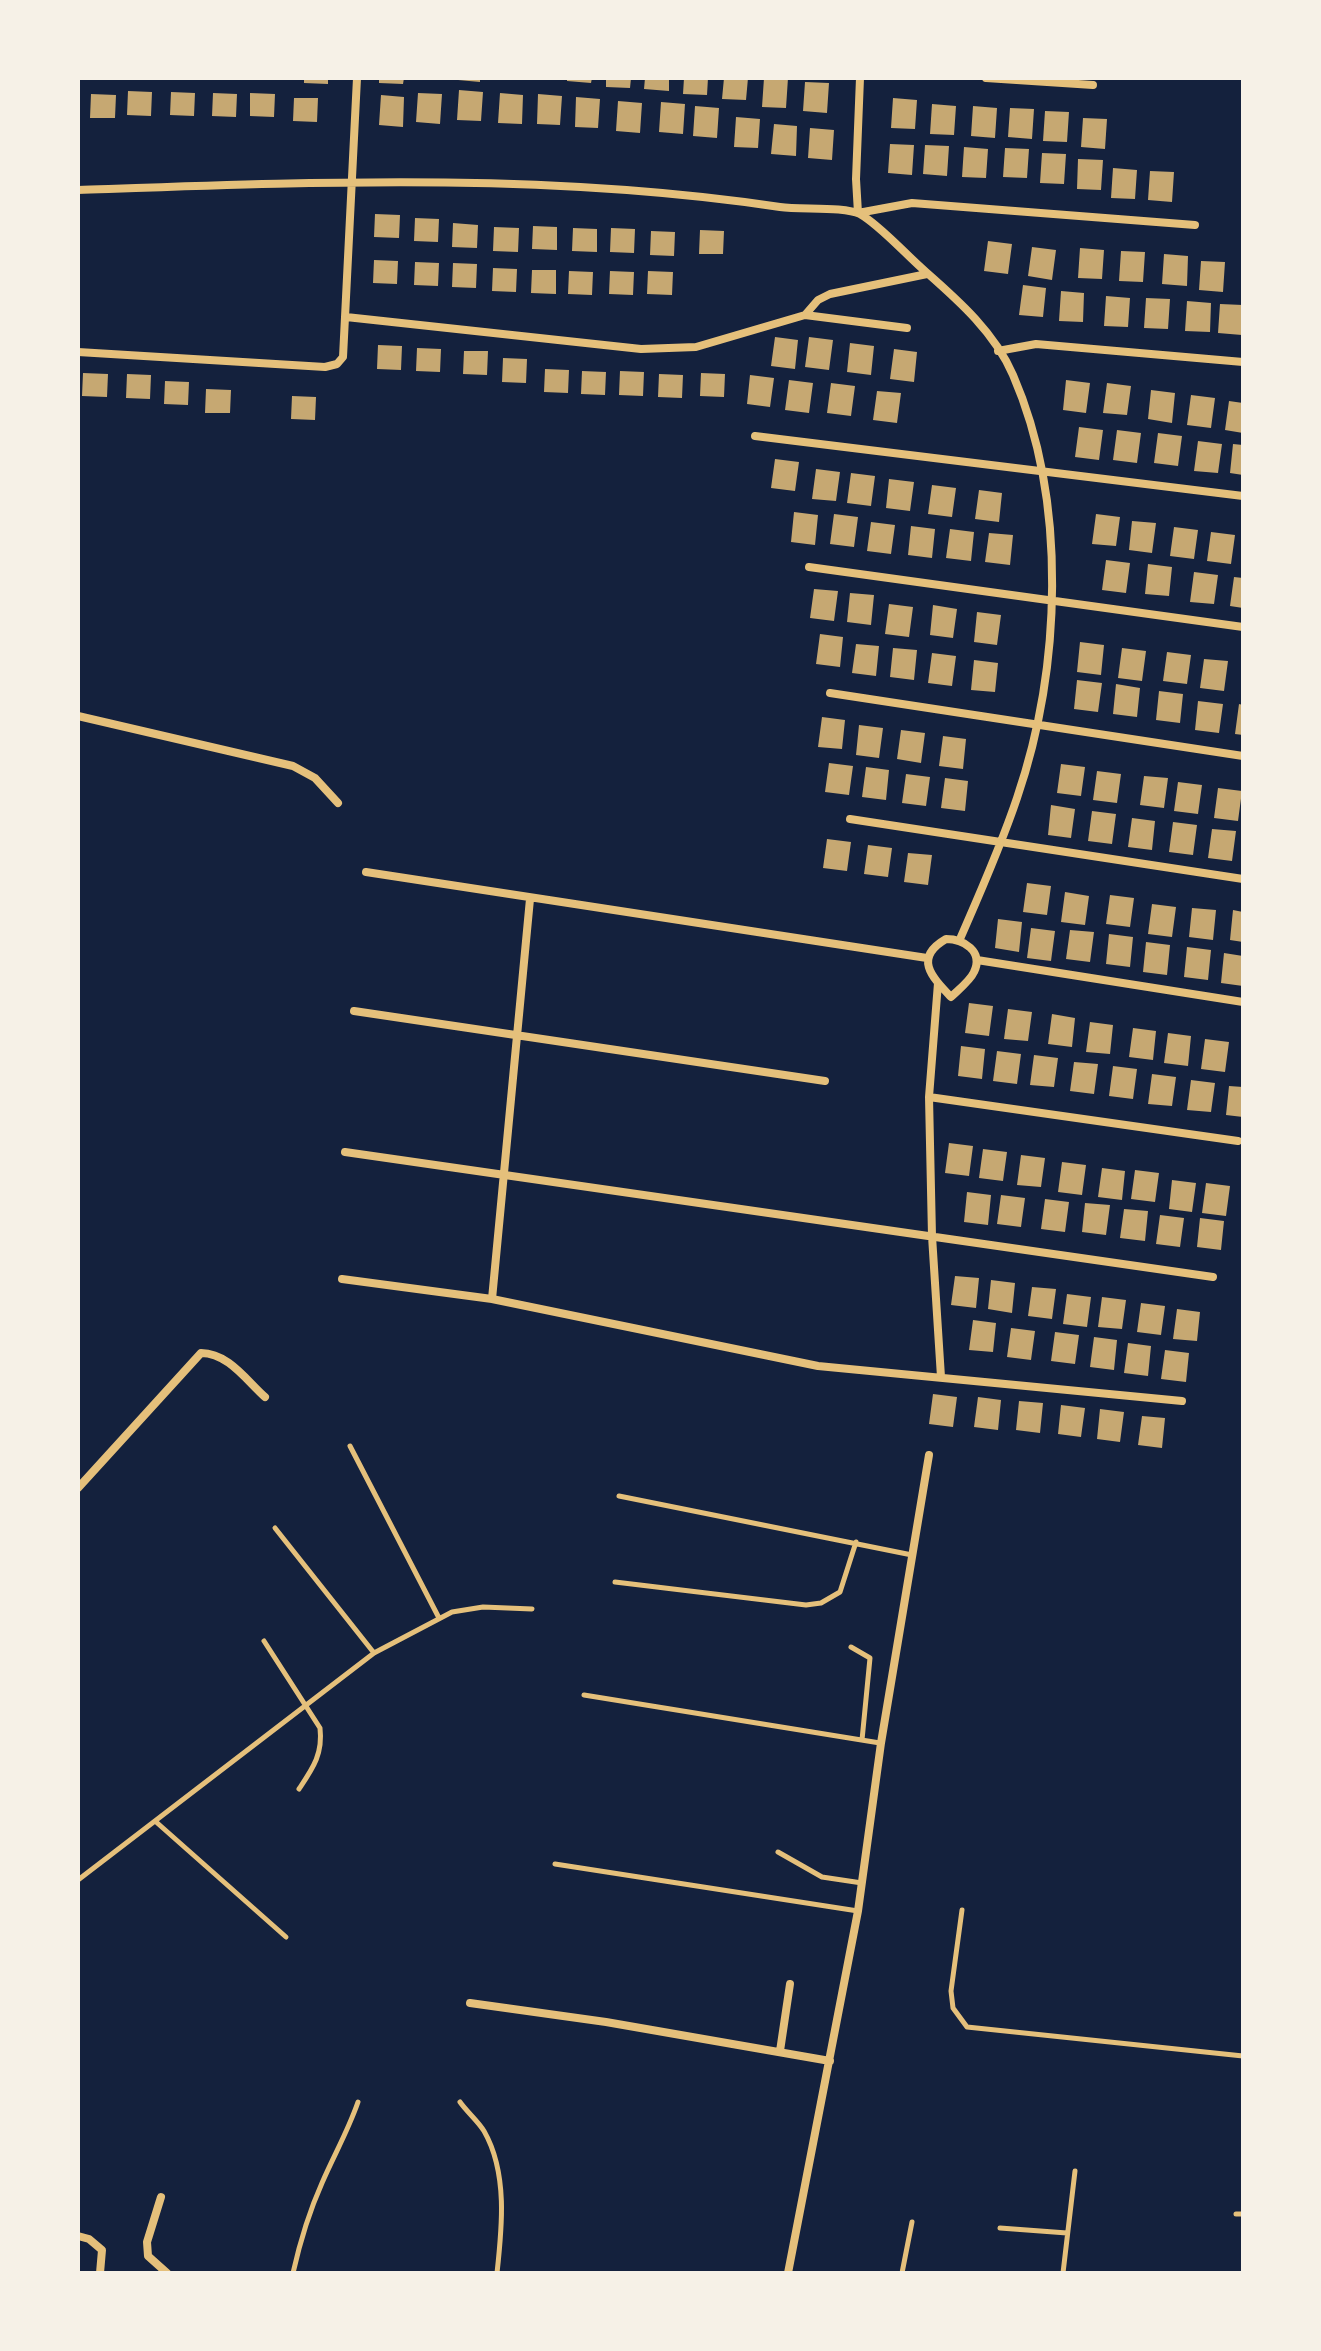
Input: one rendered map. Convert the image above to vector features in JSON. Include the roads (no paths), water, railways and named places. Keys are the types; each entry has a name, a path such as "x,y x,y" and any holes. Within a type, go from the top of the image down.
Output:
{"street":[{"path":"78,352 325,367 337,364 343,357 346,317 357,78"},
{"path":"860,78 858,213 972,314 1012,372 1041,472 1055,601 1036,724 1019,794 960,939"},
{"path":"986,78 1093,85"},
{"path":"78,190 353,181 630,187 786,208 858,213 912,203 1195,225"},
{"path":"805,315 818,300 830,294 927,274"},
{"path":"346,317 641,349 696,347 805,315 907,328"},
{"path":"998,351 1036,344 1243,362"},
{"path":"755,436 1243,496"},
{"path":"809,567 1243,627"},
{"path":"830,693 1243,756"},
{"path":"78,716 293,766 315,778 338,803"},
{"path":"850,819 1243,879"},
{"path":"366,872 927,958"},
{"path":"492,1299 530,899"},
{"path":"946,939 960,939 971,947 977,960 974,974 951,997 929,972 927,958 934,946 946,939"},
{"path":"977,960 1243,1002"},
{"path":"938,983 929,1097 932,1236 941,1377"},
{"path":"354,1011 825,1081"},
{"path":"929,1097 1238,1141"},
{"path":"345,1152 1213,1277"},
{"path":"342,1279 492,1299 818,1366 1182,1401"},
{"path":"78,1488 201,1353 213,1353 226,1361 265,1397"},
{"path":"788,2273 858,1911 881,1743 929,1455"},
{"path":"780,2051 790,1984"},
{"path":"470,2003 830,2061"},
{"path":"161,2197 147,2242 148,2256 167,2273"},
{"path":"78,2236 89,2239 102,2250 100,2273"}],"lane":[{"path":"350,1446 439,1618"},
{"path":"619,1496 913,1556"},
{"path":"275,1528 374,1653"},
{"path":"615,1582 806,1605 821,1603 840,1592 856,1542"},
{"path":"78,1880 374,1653 452,1612 483,1607 532,1609"},
{"path":"264,1641 320,1728 322,1743 317,1763 299,1789"},
{"path":"851,1647 870,1658 862,1740"},
{"path":"584,1695 881,1743"},
{"path":"155,1821 286,1937"},
{"path":"778,1852 822,1877 862,1884"},
{"path":"555,1864 858,1911"},
{"path":"962,1910 951,1991 953,2008 967,2027 1243,2056"},
{"path":"293,2273 322,2182 348,2133 358,2102"},
{"path":"460,2102 484,2131 498,2170 501,2239 497,2273"},
{"path":"1063,2273 1075,2171"},
{"path":"902,2273 912,2222"},
{"path":"1000,2228 1068,2233"}]}
